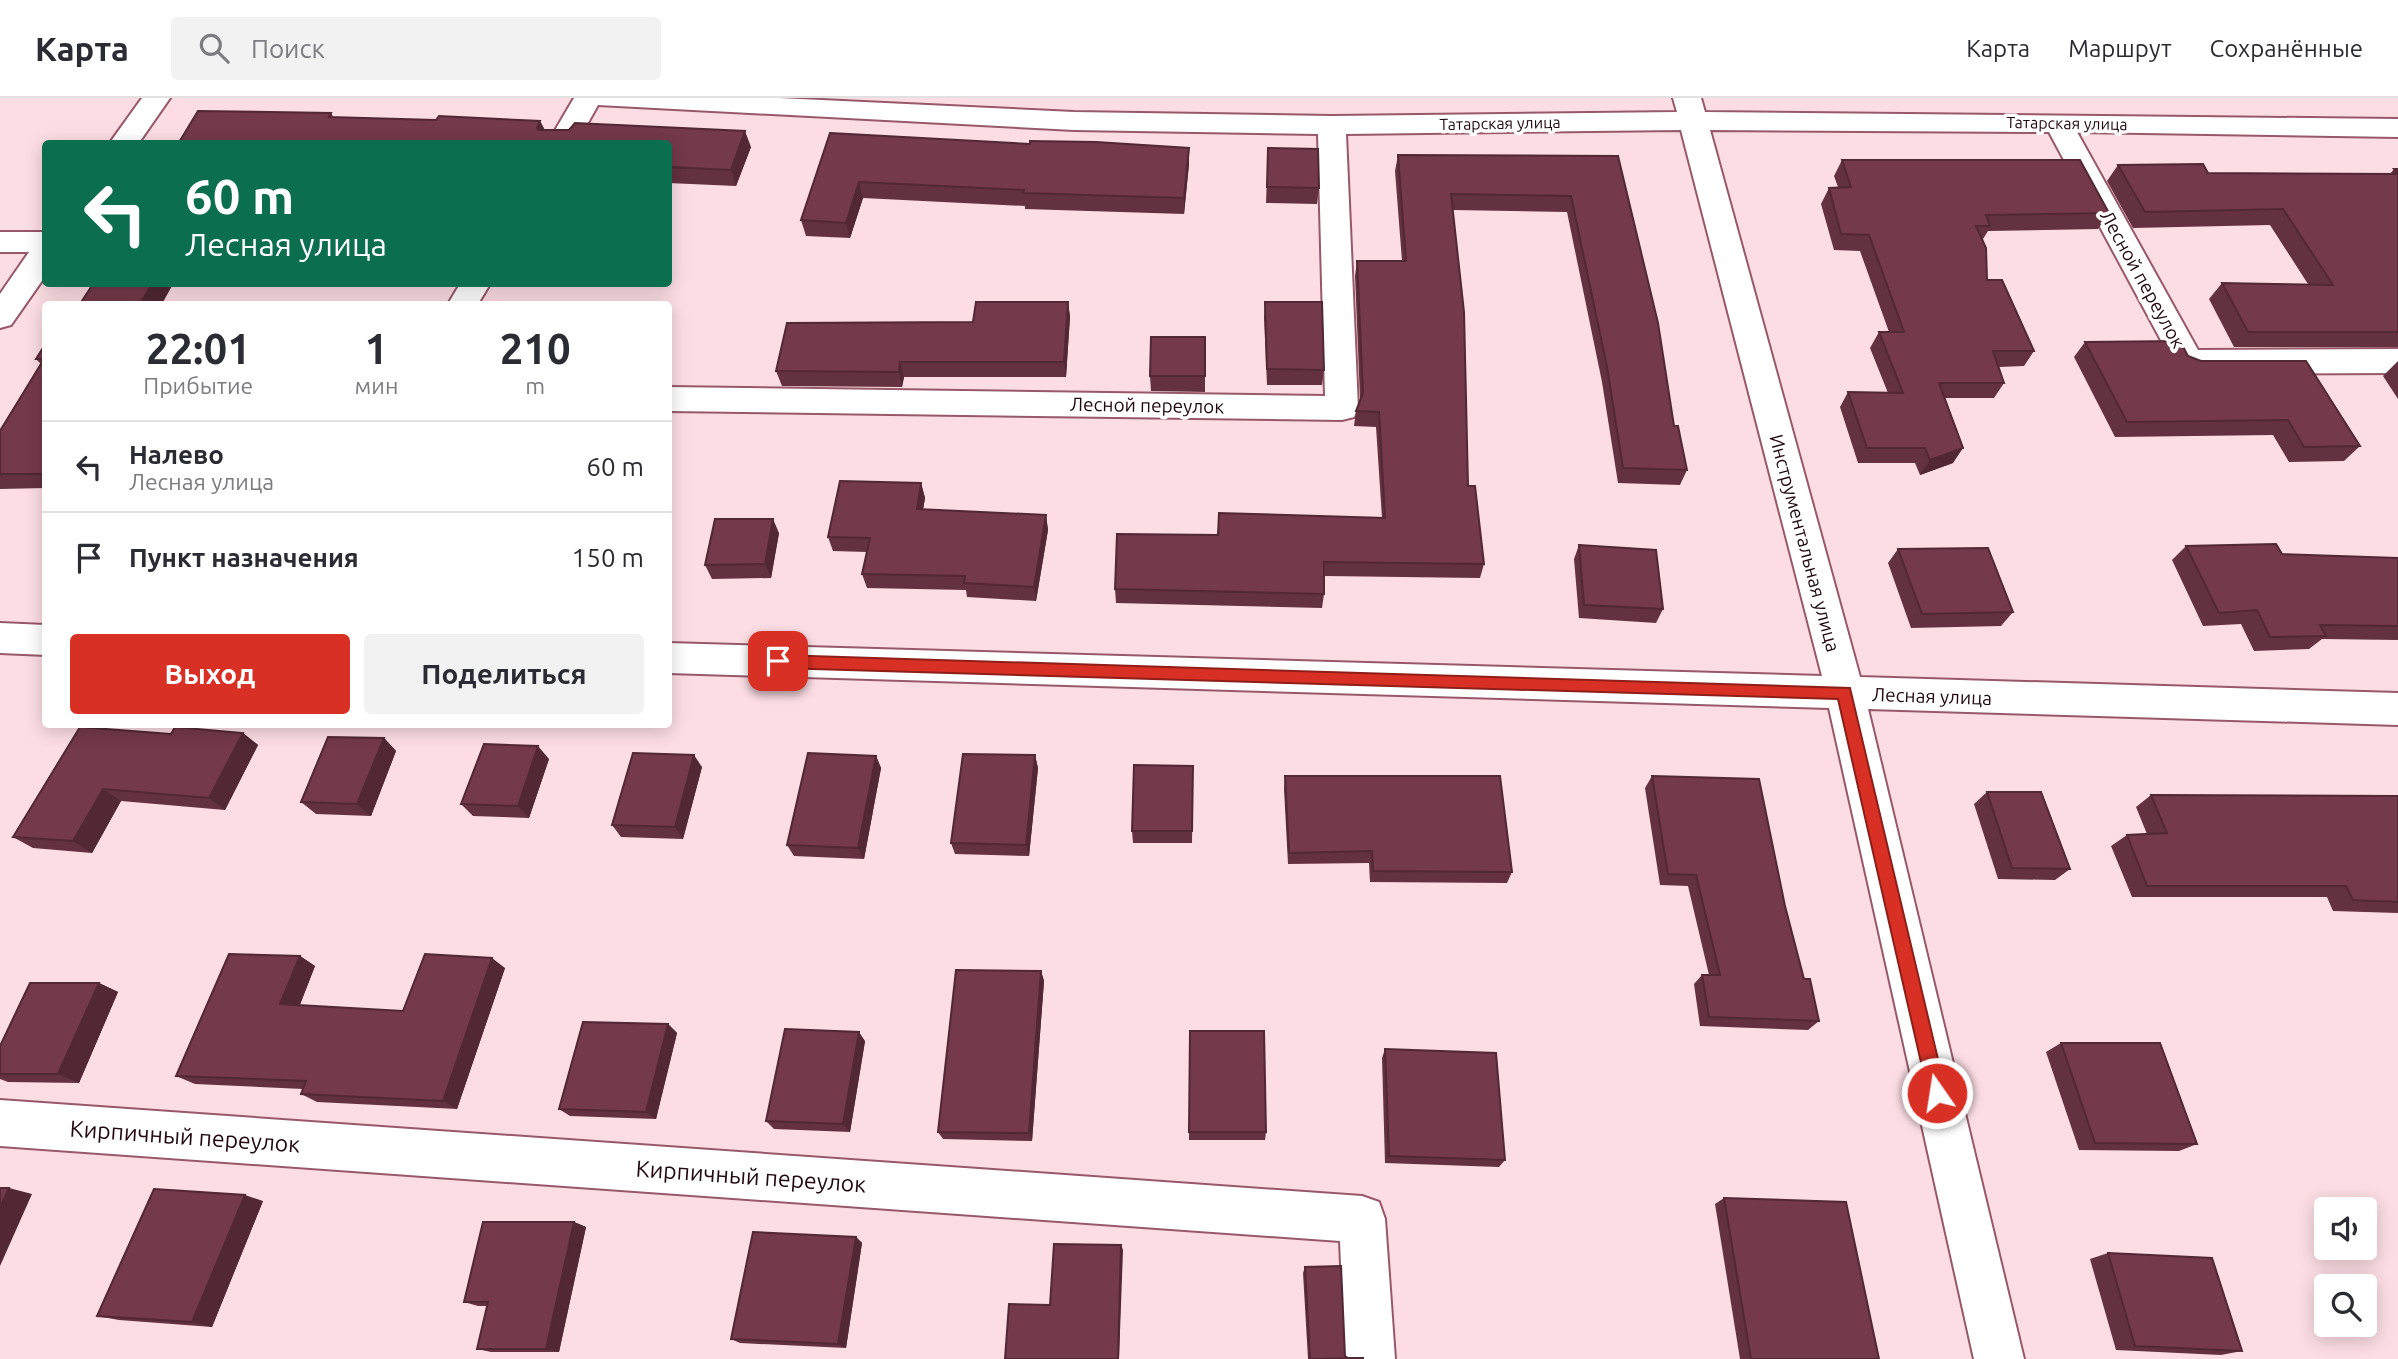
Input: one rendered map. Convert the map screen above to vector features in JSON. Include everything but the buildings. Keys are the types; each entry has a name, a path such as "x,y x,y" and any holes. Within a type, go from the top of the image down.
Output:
{"street":[{"path":"126,140 156,98"},
{"path":"563,140 588,98"},
{"name":"Татарская улица","path":"603,98 1076,110 1332,125 1690,110 2058,123 2398,128"},
{"name":"Инструментальная улица","path":"1690,110 1845,693 1998,1359"},
{"name":"Лесной переулок","path":"2058,123 2188,362 2398,361"},
{"name":"Лесной переулок","path":"672,399 1342,408 1332,125"},
{"path":"0,242 42,242"},
{"path":"0,317 42,257"},
{"path":"0,638 42,640"},
{"name":"Лесная улица","path":"672,658 2398,709"},
{"name":"Кирпичный переулок","path":"0,1123 1362,1219 1370,1359"}],"route":[{"path":"778,661 1845,693 1937,1093"}]}
